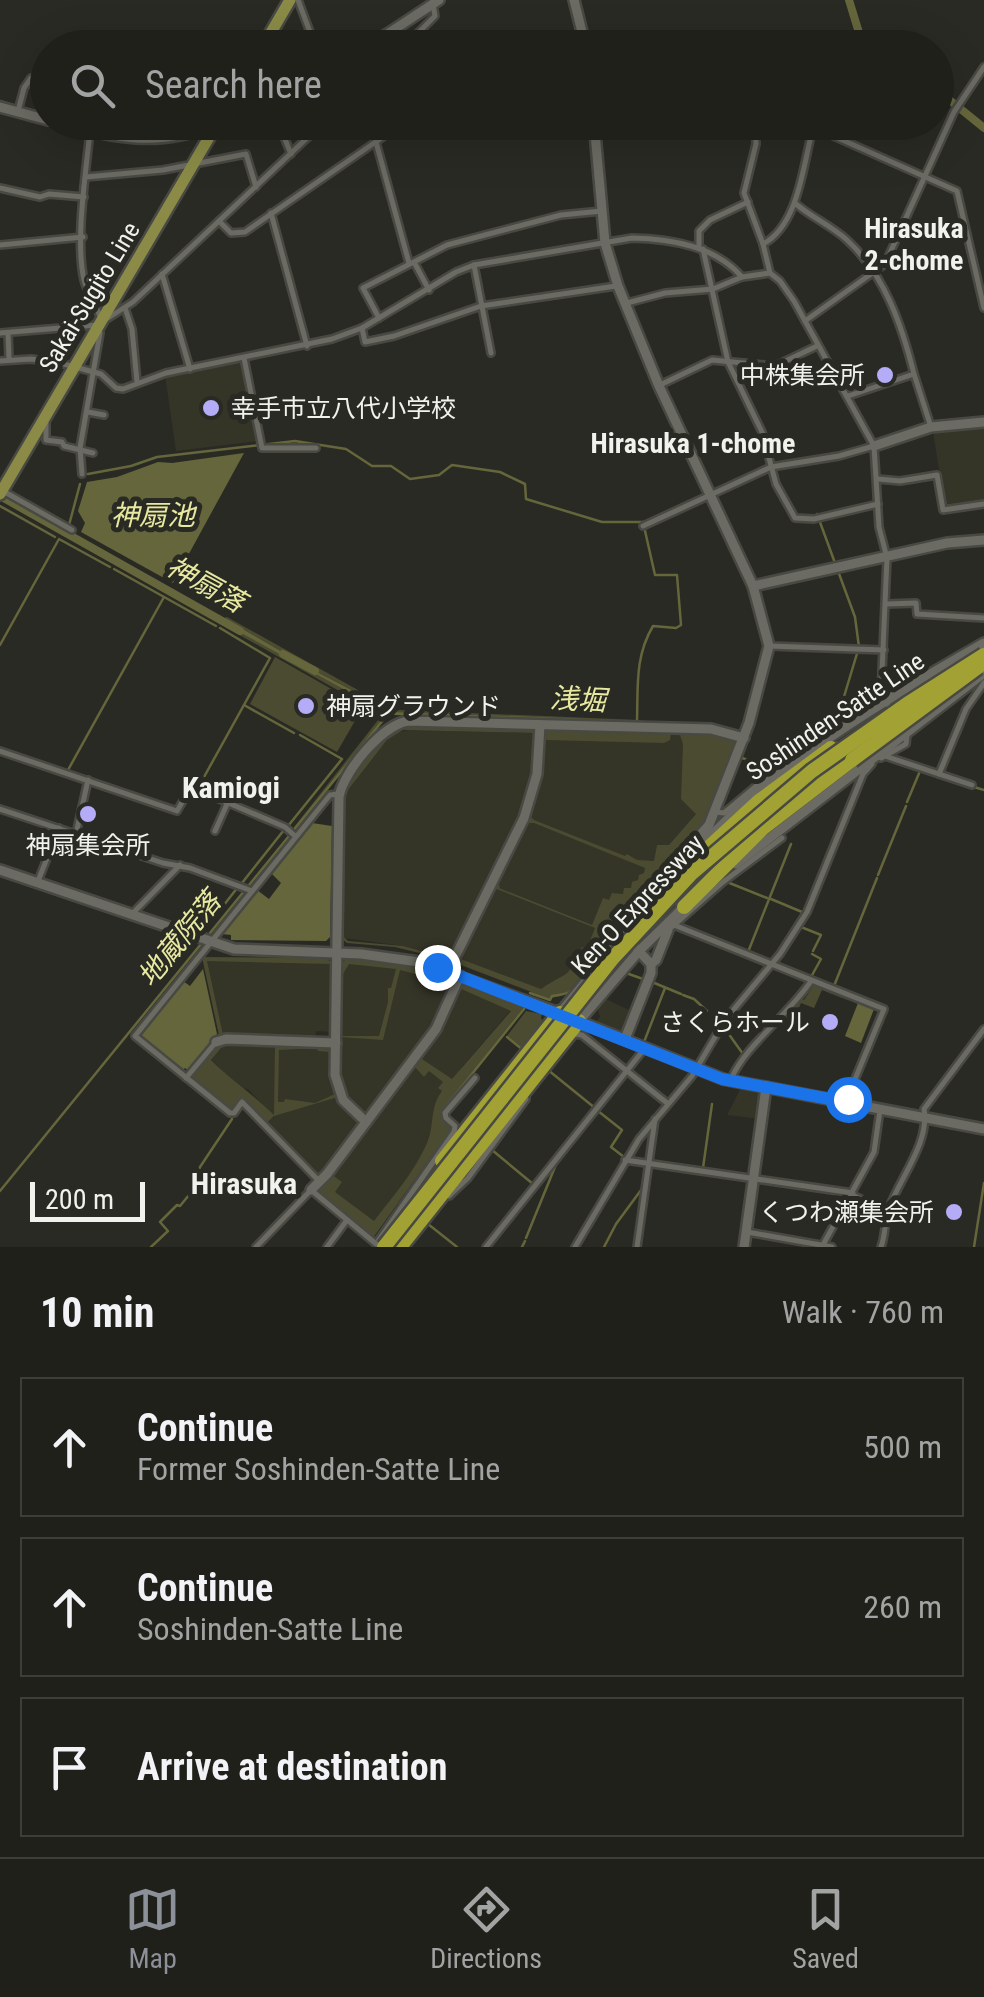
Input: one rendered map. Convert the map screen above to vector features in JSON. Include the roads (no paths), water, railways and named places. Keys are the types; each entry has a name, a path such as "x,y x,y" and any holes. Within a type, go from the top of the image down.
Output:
{"highway":[{"path":"654,898 759,801 831,748 969,660 983,659"},
{"path":"684,907 762,829 983,659"},
{"name":"Ken-O Expressway","path":"380,1246 603,971 691,874 812,771 907,704 983,659"},
{"name":"Ken-O Expressway","path":"399,1247 568,1024 680,894 740,837 799,789 983,659"},
{"path":"380,1246 560,1013"},
{"path":"399,1247 578,1021"}],"main road":[{"path":"272,30 290,0"},
{"name":"Sakai-Sugito Line","path":"1,492 208,140"}],"street":[{"path":"298,0 309,30"},
{"path":"574,0 582,30"},
{"path":"420,30 434,16 434,1"},
{"path":"392,30 434,1"},
{"path":"954,112 984,67"},
{"path":"18,112 30,79"},
{"path":"0,107 30,115"},
{"path":"82,474 80,452 100,322 84,278 87,140"},
{"path":"128,140 155,140"},
{"path":"285,140 291,154"},
{"path":"0,333 100,322 126,308 305,140"},
{"path":"220,221 236,234 380,140"},
{"path":"596,140 606,243 618,286 659,386 753,586 770,646 744,738 704,832 646,896 616,918 614,928 651,964 625,1040"},
{"path":"574,1247 625,1160 696,1068 732,1011 772,964 812,904 865,771 908,739 884,699 886,558 879,528 874,446 805,320 780,280 770,273 744,193 756,140"},
{"path":"763,244 778,234 796,204 810,140"},
{"path":"841,140 960,194 984,308"},
{"path":"805,320 876,272 890,254 941,140"},
{"path":"376,142 412,262 429,290"},
{"path":"86,177 193,165 246,154 256,186"},
{"path":"0,188 40,197 84,197"},
{"path":"748,202 710,220 698,236 728,362 762,432 776,484 797,520 878,504"},
{"path":"796,204 847,240 876,272 906,342 931,427"},
{"path":"379,318 363,288 447,244 561,215 602,211"},
{"path":"271,214 307,346"},
{"path":"0,245 82,236"},
{"path":"0,362 31,358 103,375 118,388 307,346 362,328 474,265 606,243 650,238 701,249 718,254 742,277"},
{"path":"474,265 491,353"},
{"path":"626,303 665,293 712,289 742,277 770,273"},
{"path":"162,274 190,369"},
{"path":"362,328 365,342 481,306 618,286"},
{"path":"126,308 137,382"},
{"path":"8,332 9,358"},
{"path":"120,343 132,342"},
{"path":"659,386 712,360 774,366 817,346"},
{"path":"244,358 262,448 316,448"},
{"path":"848,396 914,374"},
{"path":"86,411 104,415"},
{"path":"46,415 46,440 62,442 72,451 93,453"},
{"path":"643,526 771,467 839,456 931,427 984,422"},
{"path":"878,480 938,475 944,510 984,504"},
{"path":"1,492 72,530"},
{"path":"753,586 946,543 984,540"},
{"path":"887,604 916,602 917,614 984,618"},
{"path":"770,646 884,650"},
{"name":"Soshinden-Satte Line","path":"560,1013 654,898 705,842 768,784 884,699 983,659"},
{"name":"Soshinden-Satte Line","path":"578,1021 638,950 684,907 905,730 983,659"},
{"path":"939,774 966,709 984,682"},
{"path":"715,812 724,813 785,762 884,699"},
{"path":"366,1122 340,1094 336,1075 339,794 380,735 396,724 540,724 711,728 744,738"},
{"path":"450,966 524,818 537,774 540,724"},
{"path":"0,751 177,811 191,787 296,836"},
{"path":"883,756 972,784"},
{"path":"76,834 88,780"},
{"path":"320,1182 242,1102 230,1114 135,1036 208,941 330,795 339,794"},
{"path":"215,831 228,802"},
{"path":"0,809 252,891"},
{"path":"38,882 59,828"},
{"path":"651,964 671,928 782,838"},
{"path":"132,915 180,865"},
{"path":"0,870 223,945 390,951 450,966 731,1081 984,1129"},
{"path":"671,928 884,1008 846,1102"},
{"path":"337,950 404,959 460,976 552,1014 560,1013"},
{"path":"256,1247 320,1182 366,1122 436,1029 460,976"},
{"path":"731,1081 741,1062 795,1005 811,981"},
{"path":"584,982 584,991 591,997 610,983"},
{"path":"881,1247 888,1211 914,1156 924,1109 984,1029"},
{"path":"399,1247 468,1178 572,1036 582,1035 667,1104"},
{"path":"186,1078 216,1042 226,1038 336,1042"},
{"path":"486,1247 645,1048"},
{"path":"310,1190 380,1246 454,1132 455,1126 446,1113 475,1078"},
{"path":"744,1247 766,1087"},
{"path":"824,1243 874,1152 880,1108"},
{"path":"638,1247 654,1119"},
{"path":"625,1160 853,1194 888,1211"},
{"path":"327,1247 347,1220"},
{"path":"746,1232 832,1247"}],"water":[{"name":"神扇池","path":"244,453 173,583 81,532 85,523 78,511 87,482 117,477 158,462"},
{"path":"224,618 392,711 293,833 387,713 245,635"},
{"path":"395,712 644,721 647,722 394,715"},
{"path":"312,823 332,826 330,937 326,941 231,940 231,935 222,934 257,890 269,899 281,883 271,873"},
{"path":"203,969 217,1034 188,1070 182,1071 140,1035 183,981 190,986"},
{"path":"858,1003 874,1009 861,1043 845,1036"}],"waterway":[{"path":"849,0 858,30"},
{"path":"383,30 426,4"},
{"path":"0,101 30,110"},
{"path":"954,104 984,128"},
{"path":"88,474 157,457 295,441 346,449 372,466 391,466 410,479 439,475 452,465 500,472 525,484 526,499 602,522 643,522 655,575 677,575 681,625 653,626 647,637 639,671 637,720"},
{"path":"69,525 80,484"},
{"name":"神扇落","path":"0,496 240,631"},
{"path":"0,506 55,537"},
{"path":"817,514 835,563"},
{"path":"0,645 59,539 110,567"},
{"path":"114,569 216,626"},
{"path":"836,723 859,647 855,617 838,571"},
{"path":"68,770 164,597"},
{"path":"199,786 270,658 220,628"},
{"name":"神扇落","path":"283,654 315,671"},
{"path":"244,705 294,733"},
{"path":"288,826 342,759 300,735"},
{"path":"740,757 771,770"},
{"path":"907,802 920,771"},
{"path":"974,787 984,790"},
{"path":"878,875 906,806"},
{"path":"699,831 708,816"},
{"path":"242,883 284,830"},
{"name":"地蔵院落","path":"0,1191 289,836"},
{"path":"748,952 791,844"},
{"path":"834,986 877,878"},
{"path":"727,882 767,898"},
{"path":"190,930 202,933 238,887"},
{"path":"771,899 802,912"},
{"path":"530,993 550,1000 576,986 590,970 601,949 608,921 619,910"},
{"path":"801,927 821,935 813,951"},
{"path":"811,977 821,959 812,954"},
{"path":"626,973 643,979"},
{"path":"652,982 681,994"},
{"path":"644,1042 665,988"},
{"path":"683,995 707,1011"},
{"path":"727,1014 738,1001"},
{"path":"448,1123 443,1119 443,1110 524,1009"},
{"path":"723,1026 743,1054"},
{"path":"507,1037 523,1050"},
{"path":"730,1074 739,1060"},
{"path":"548,1070 595,1108"},
{"path":"703,1168 712,1104"},
{"path":"598,1111 622,1130 611,1147 624,1157"},
{"path":"151,1247 168,1231 160,1222 198,1184 200,1167 232,1119"},
{"path":"437,1151 452,1129"},
{"path":"492,1150 533,1184"},
{"path":"526,1238 557,1162"},
{"path":"409,1192 427,1166"},
{"path":"974,1247 984,1183"},
{"path":"604,1247 644,1186"},
{"path":"312,1194 344,1221"},
{"path":"386,1225 405,1199"},
{"path":"428,1224 457,1247"},
{"path":"522,1247 525,1241"}],"place":[{"name":"中株集会所","path":"885,375"},
{"name":"幸手市立八代小学校","path":"211,408"},
{"name":"神扇グラウンド","path":"306,706"},
{"name":"神扇集会所","path":"88,814"},
{"name":"さくらホール","path":"830,1022"},
{"name":"くつわ瀬集会所","path":"954,1212"}],"district":[{"name":"Hirasuka 2-chome","path":"914,244"},
{"name":"Hirasuka 1-chome","path":"693,443"},
{"name":"Kamiogi","path":"231,788"},
{"name":"Hirasuka","path":"244,1184"}],"water label":[{"name":"浅堀","path":"578,699"}]}
